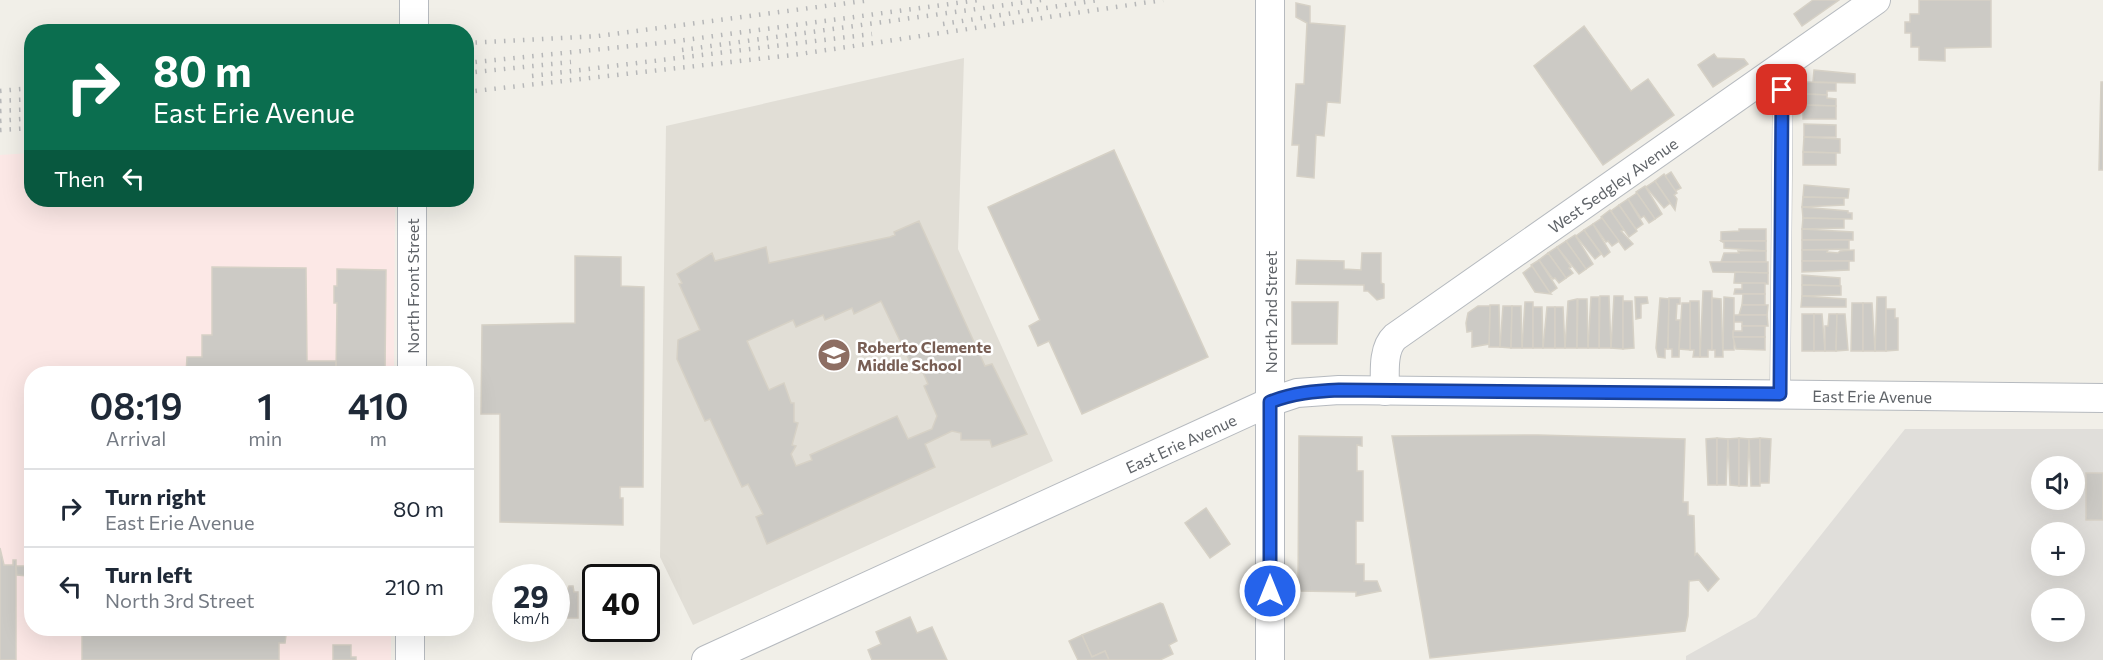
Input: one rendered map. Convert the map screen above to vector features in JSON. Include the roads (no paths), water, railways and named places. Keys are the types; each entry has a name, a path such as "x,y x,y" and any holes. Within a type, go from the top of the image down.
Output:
{"street":[{"name":"North 2nd Street","path":"1270,0 1270,660"},
{"name":"West Sedgley Avenue","path":"1385,391 1387,351 1389,343 1395,337 1876,0"},
{"path":"1780,394 1783,67"},
{"name":"North Front Street","path":"412,207 412,366"},
{"name":"East Erie Avenue","path":"706,660 1270,402 1297,393 1385,391 2103,398"},
{"path":"410,636 410,660"}],"railway":[{"path":"474,43 598,36 871,0"},
{"path":"474,62 670,42 979,0"},
{"path":"682,50 1041,0"},
{"path":"943,24 1098,0"},
{"path":"474,91 793,55 1163,0"},
{"path":"532,76 872,34"},
{"path":"474,72 571,62"},
{"path":"0,91 24,89"},
{"path":"0,101 24,100"},
{"path":"0,111 24,110"},
{"path":"0,121 24,119"},
{"path":"0,130 24,128"}],"place":[{"name":"Roberto Clemente Middle School","path":"834,355"}]}
